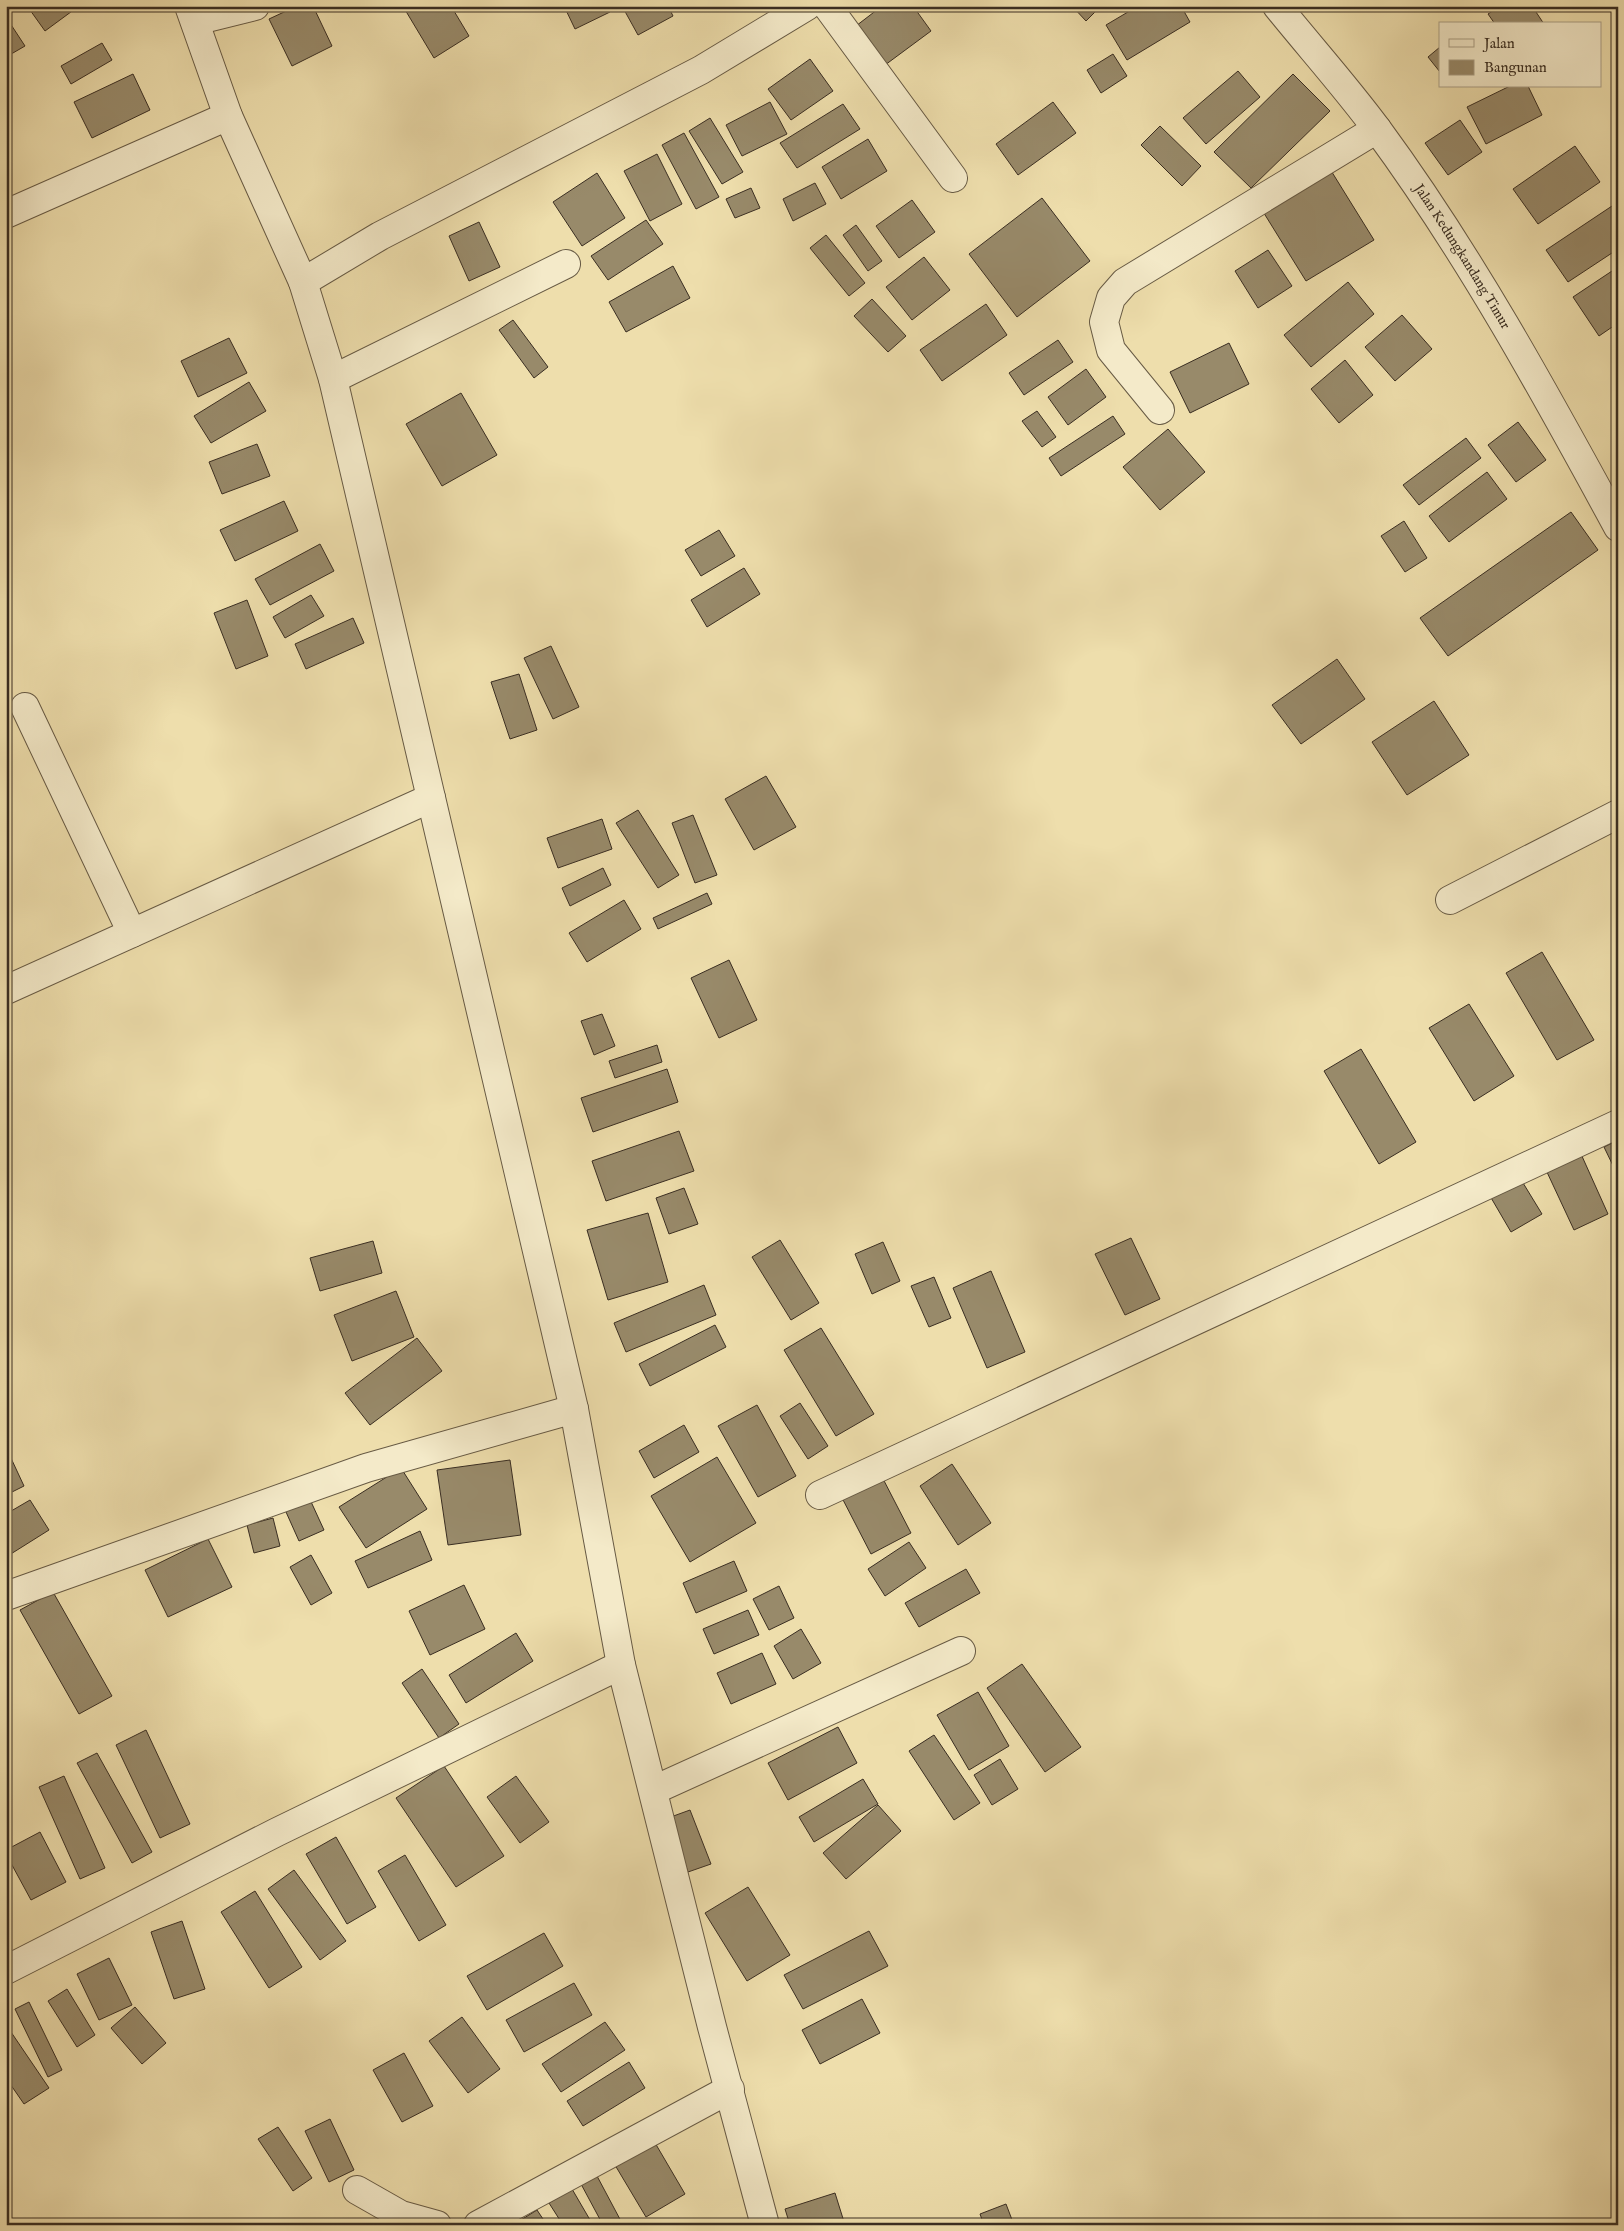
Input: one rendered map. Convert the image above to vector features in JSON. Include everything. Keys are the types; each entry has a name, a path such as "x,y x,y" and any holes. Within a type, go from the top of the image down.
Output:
{"street":[{"path":"255,6 192,14 228,116 303,282 333,380 574,1409 622,1665 712,2027 765,2225"},
{"path":"303,282 380,236 701,70 808,6"},
{"path":"827,6 953,178"},
{"name":"Jalan Kedungkandang Timur","path":"1277,6 1377,129 1457,247 1539,382 1618,527"},
{"path":"6,214 228,116"},
{"path":"1160,410 1111,350 1104,322 1111,298 1125,282 1377,129"},
{"path":"333,380 566,264"},
{"path":"25,707 132,933"},
{"path":"6,990 431,798"},
{"path":"1450,900 1618,814"},
{"path":"820,1496 1618,1124"},
{"path":"6,1596 366,1468 574,1409"},
{"path":"654,1790 961,1651"},
{"path":"6,1970 285,1828 622,1665"},
{"path":"478,2225 730,2089"},
{"path":"357,2190 401,2215 437,2225"}],"building":[{"path":"35,6 79,6 45,31 30,10"},
{"path":"297,6 313,6 332,46 292,66 269,19"},
{"path":"408,6 451,6 469,36 434,58 404,8"},
{"path":"564,6 607,6 610,12 575,29"},
{"path":"622,6 668,6 673,16 638,35"},
{"path":"882,6 913,6 931,31 881,68 852,29"},
{"path":"1072,6 1101,6 1086,21"},
{"path":"1138,6 1181,6 1190,22 1127,60 1106,25"},
{"path":"1500,6 1532,6 1543,22 1494,22 1488,14"},
{"path":"6,17 25,46 6,57"},
{"path":"102,43 112,60 71,84 61,66"},
{"path":"1439,48 1439,71 1428,57"},
{"path":"1113,54 1127,76 1101,93 1087,70"},
{"path":"810,59 833,91 791,120 768,89"},
{"path":"1238,71 1260,97 1206,144 1183,118"},
{"path":"133,74 150,110 92,138 74,102"},
{"path":"1293,74 1330,111 1251,188 1214,152"},
{"path":"1506,88 1529,88 1542,115 1486,144 1467,107"},
{"path":"770,102 787,134 742,156 726,125"},
{"path":"1053,102 1076,133 1018,175 996,144"},
{"path":"843,104 860,129 797,168 780,143"},
{"path":"710,118 743,172 722,184 689,131"},
{"path":"1460,120 1482,152 1448,175 1425,143"},
{"path":"1160,126 1201,166 1182,186 1141,145"},
{"path":"684,133 719,197 696,209 662,145"},
{"path":"868,139 887,171 841,199 822,167"},
{"path":"1575,146 1600,182 1538,224 1513,189"},
{"path":"657,154 682,204 650,221 624,171"},
{"path":"1330,169 1374,240 1306,281 1262,210"},
{"path":"597,173 625,218 582,246 553,202"},
{"path":"815,183 826,204 793,221 783,199"},
{"path":"751,188 760,208 735,218 726,199"},
{"path":"1042,198 1090,261 1017,317 969,254"},
{"path":"912,200 935,232 899,258 876,226"},
{"path":"1612,206 1618,214 1618,249 1568,282 1546,250"},
{"path":"646,220 663,244 608,280 591,256"},
{"path":"479,222 500,267 469,281 449,236"},
{"path":"856,225 882,261 868,271 843,235"},
{"path":"826,235 865,283 849,296 810,248"},
{"path":"1268,250 1292,286 1258,308 1235,271"},
{"path":"924,257 950,290 912,320 886,287"},
{"path":"673,266 690,298 626,332 609,302"},
{"path":"1618,267 1618,323 1599,336 1573,297"},
{"path":"1348,282 1374,314 1311,367 1284,335"},
{"path":"872,299 906,336 888,352 854,316"},
{"path":"986,304 1007,335 942,381 920,350"},
{"path":"1402,315 1432,349 1395,381 1365,347"},
{"path":"513,320 548,367 534,378 499,330"},
{"path":"229,338 247,373 198,397 181,361"},
{"path":"1058,340 1073,362 1024,395 1009,373"},
{"path":"1229,343 1249,384 1190,413 1170,372"},
{"path":"1345,360 1373,395 1339,423 1311,389"},
{"path":"1086,369 1106,397 1068,425 1048,397"},
{"path":"249,382 266,411 211,443 194,416"},
{"path":"461,393 497,455 442,486 406,424"},
{"path":"1037,411 1056,437 1042,447 1022,421"},
{"path":"1113,416 1125,434 1061,476 1049,458"},
{"path":"1518,422 1546,460 1516,482 1488,445"},
{"path":"1168,429 1205,472 1160,510 1123,467"},
{"path":"1466,438 1481,458 1419,505 1403,485"},
{"path":"257,444 270,476 222,494 209,462"},
{"path":"1487,472 1507,499 1449,542 1429,516"},
{"path":"284,501 298,531 235,561 220,530"},
{"path":"1571,512 1598,550 1448,656 1420,618"},
{"path":"1404,521 1427,558 1405,572 1381,536"},
{"path":"719,530 735,556 701,576 685,550"},
{"path":"320,544 334,571 270,605 255,579"},
{"path":"744,568 760,594 707,627 691,600"},
{"path":"311,595 324,616 285,638 273,617"},
{"path":"247,600 268,656 236,669 214,613"},
{"path":"353,618 364,643 306,669 295,644"},
{"path":"551,646 579,707 553,719 524,658"},
{"path":"1337,659 1365,699 1301,744 1272,705"},
{"path":"519,674 537,730 510,739 491,682"},
{"path":"1434,701 1469,755 1407,795 1372,742"},
{"path":"766,776 796,827 754,850 725,799"},
{"path":"638,810 679,875 658,888 616,823"},
{"path":"693,815 717,875 695,883 672,823"},
{"path":"602,819 612,849 558,868 547,838"},
{"path":"603,868 611,885 570,906 562,888"},
{"path":"707,893 712,904 658,929 653,918"},
{"path":"624,900 641,929 587,962 569,933"},
{"path":"1542,952 1594,1040 1557,1060 1506,973"},
{"path":"729,960 757,1020 719,1038 691,978"},
{"path":"1469,1004 1514,1076 1474,1101 1429,1028"},
{"path":"602,1014 615,1046 594,1055 581,1021"},
{"path":"657,1045 662,1062 615,1078 609,1061"},
{"path":"1361,1049 1416,1142 1379,1164 1324,1071"},
{"path":"667,1069 678,1102 593,1132 581,1098"},
{"path":"679,1131 694,1171 606,1201 592,1161"},
{"path":"1618,1140 1618,1176 1604,1147"},
{"path":"1581,1154 1608,1214 1574,1230 1546,1170"},
{"path":"1520,1178 1542,1214 1511,1232 1490,1196"},
{"path":"684,1188 698,1224 669,1234 656,1198"},
{"path":"648,1213 668,1282 608,1300 587,1230"},
{"path":"1131,1238 1160,1299 1125,1315 1095,1254"},
{"path":"780,1240 819,1303 791,1320 752,1257"},
{"path":"373,1241 382,1273 320,1291 310,1258"},
{"path":"883,1242 900,1281 872,1294 855,1254"},
{"path":"991,1271 1025,1352 987,1368 953,1288"},
{"path":"934,1277 951,1318 929,1327 911,1286"},
{"path":"704,1285 716,1315 626,1352 614,1323"},
{"path":"396,1291 414,1337 352,1361 334,1315"},
{"path":"715,1325 726,1347 650,1386 639,1364"},
{"path":"821,1328 874,1414 836,1436 784,1350"},
{"path":"417,1338 442,1371 370,1425 345,1393"},
{"path":"800,1403 828,1446 808,1459 780,1416"},
{"path":"757,1405 796,1476 758,1497 718,1426"},
{"path":"684,1425 699,1452 654,1478 639,1451"},
{"path":"10,1456 24,1486 6,1495 6,1457"},
{"path":"717,1457 756,1523 690,1562 651,1496"},
{"path":"510,1460 521,1535 448,1545 437,1470"},
{"path":"952,1464 991,1523 958,1545 920,1486"},
{"path":"401,1468 427,1509 366,1548 339,1507"},
{"path":"880,1473 911,1533 871,1554 840,1494"},
{"path":"307,1493 324,1530 299,1541 282,1503"},
{"path":"30,1500 49,1530 6,1557 6,1514"},
{"path":"273,1518 280,1546 254,1553 247,1525"},
{"path":"420,1531 432,1560 368,1588 355,1561"},
{"path":"208,1539 232,1587 168,1617 145,1570"},
{"path":"909,1542 926,1568 885,1596 868,1569"},
{"path":"311,1555 332,1593 311,1605 290,1567"},
{"path":"734,1561 747,1591 696,1613 683,1583"},
{"path":"966,1569 980,1593 919,1627 905,1603"},
{"path":"464,1585 485,1629 430,1655 409,1611"},
{"path":"779,1586 794,1618 769,1630 753,1599"},
{"path":"53,1592 112,1696 79,1714 20,1610"},
{"path":"748,1610 759,1635 714,1654 703,1629"},
{"path":"801,1629 821,1663 793,1679 774,1646"},
{"path":"516,1633 533,1661 466,1703 449,1675"},
{"path":"762,1653 776,1684 731,1704 717,1673"},
{"path":"1022,1664 1081,1747 1045,1772 987,1688"},
{"path":"422,1669 459,1724 439,1738 402,1683"},
{"path":"978,1692 1009,1746 969,1770 937,1715"},
{"path":"838,1727 857,1763 788,1800 768,1763"},
{"path":"146,1730 190,1824 160,1838 116,1745"},
{"path":"934,1735 980,1803 954,1820 909,1751"},
{"path":"97,1753 152,1852 132,1863 77,1763"},
{"path":"1000,1759 1018,1789 992,1805 974,1775"},
{"path":"444,1766 504,1856 456,1887 396,1798"},
{"path":"64,1776 105,1868 80,1879 39,1787"},
{"path":"516,1776 549,1822 520,1843 487,1797"},
{"path":"863,1779 878,1804 814,1842 799,1817"},
{"path":"878,1805 901,1831 846,1879 823,1853"},
{"path":"690,1810 711,1864 688,1872 668,1818"},
{"path":"40,1832 66,1882 31,1900 6,1854 6,1850"},
{"path":"336,1837 376,1907 347,1924 306,1854"},
{"path":"405,1855 446,1925 419,1941 378,1871"},
{"path":"294,1870 346,1941 320,1960 268,1889"},
{"path":"748,1887 790,1955 747,1981 705,1913"},
{"path":"255,1891 302,1967 269,1988 221,1912"},
{"path":"182,1921 205,1989 174,1999 151,1932"},
{"path":"869,1931 888,1966 803,2009 784,1975"},
{"path":"544,1933 563,1966 487,2010 467,1976"},
{"path":"109,1958 132,2005 99,2020 77,1974"},
{"path":"574,1983 592,2015 524,2052 506,2020"},
{"path":"67,1989 95,2035 77,2047 48,2001"},
{"path":"862,1999 880,2033 820,2064 802,2030"},
{"path":"29,2002 62,2070 48,2077 15,2009"},
{"path":"135,2007 166,2043 142,2064 111,2028"},
{"path":"462,2017 500,2069 468,2093 429,2041"},
{"path":"605,2022 625,2050 561,2092 542,2064"},
{"path":"11,2032 49,2088 24,2104 6,2078 6,2036"},
{"path":"404,2053 433,2106 402,2122 373,2070"},
{"path":"629,2062 645,2088 583,2126 567,2101"},
{"path":"330,2119 354,2170 329,2182 305,2131"},
{"path":"278,2127 312,2178 293,2191 258,2139"},
{"path":"651,2136 685,2194 646,2217 612,2160"},
{"path":"597,2176 622,2223 619,2225 603,2225 581,2184"},
{"path":"572,2189 593,2225 563,2225 549,2203"},
{"path":"835,2193 845,2225 790,2225 785,2209"},
{"path":"1006,2204 1014,2225 984,2225 980,2214"},
{"path":"537,2210 547,2225 518,2225 516,2223"}]}
